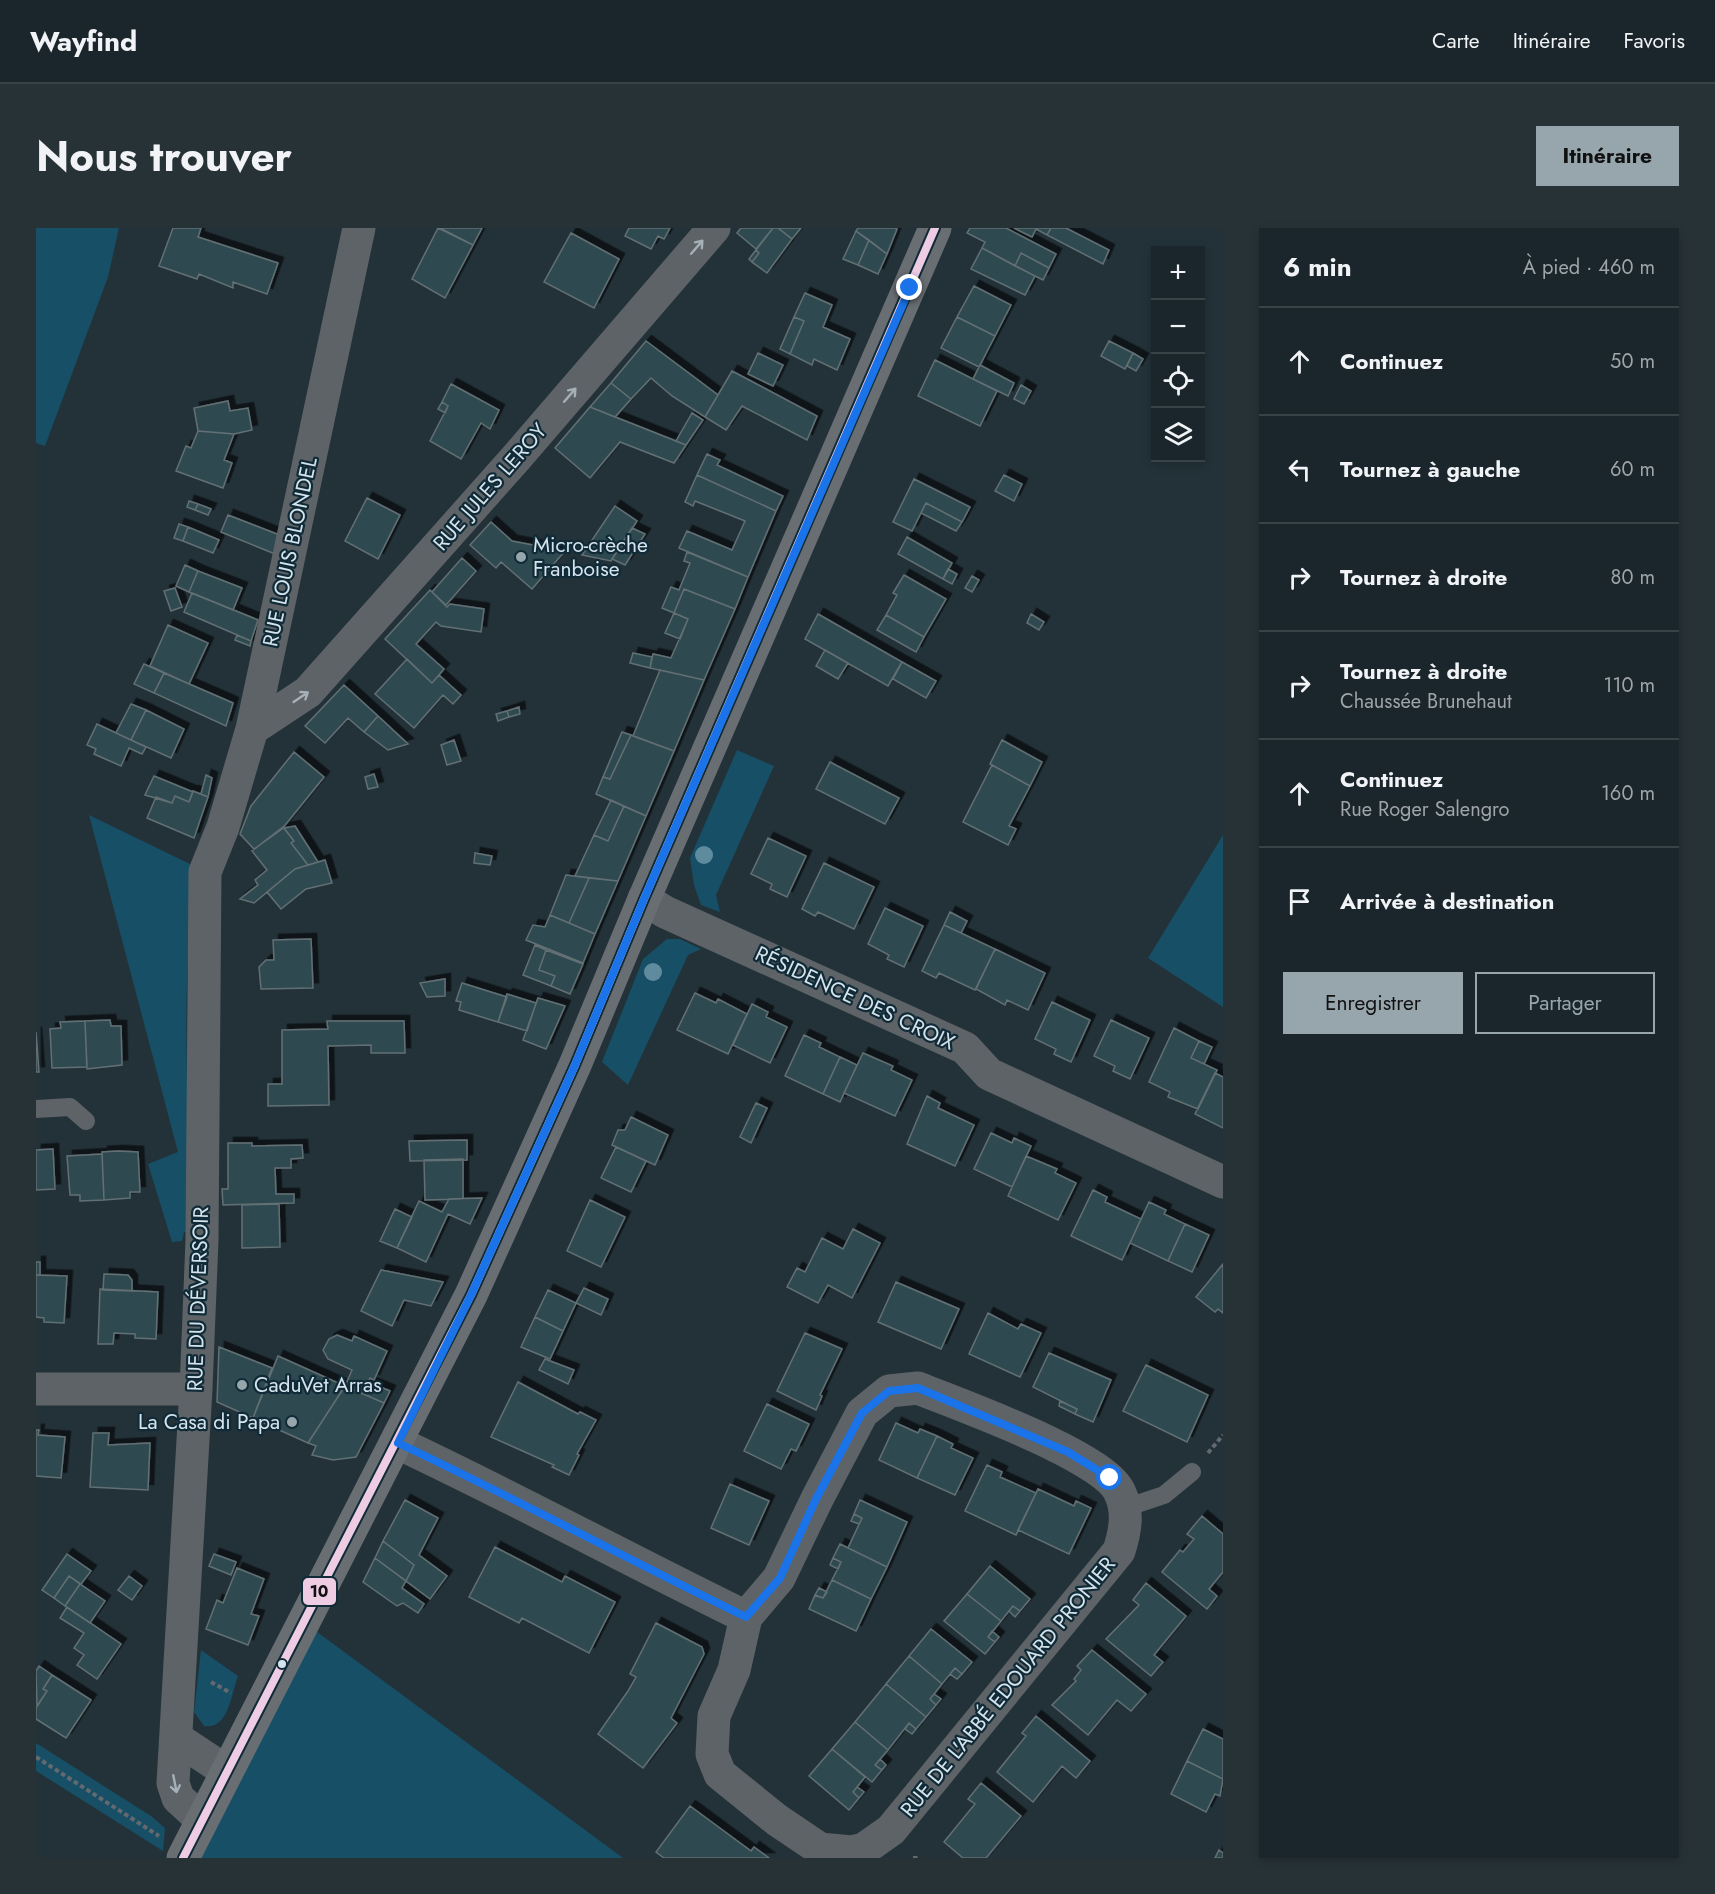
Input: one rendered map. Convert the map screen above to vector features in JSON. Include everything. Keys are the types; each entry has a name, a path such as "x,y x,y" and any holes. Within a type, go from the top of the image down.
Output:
{"main road":[{"path":"184,1856 226,1771 398,1443 471,1295 575,1065 644,899 935,228"}],"street":[{"name":"RUE LOUIS BLONDEL","path":"205,872 223,827 252,729 359,228"},
{"name":"RUE JULES LEROY","path":"252,729 308,692 516,458 714,228"},
{"name":"RUE DU DÉVERSOIR","path":"202,1820 178,1798 173,1783 178,1664 196,1389 202,1240 205,872"},
{"name":"RÉSIDENCE DES CROIX","path":"644,899 665,912 965,1048 989,1074 1223,1182"},
{"name":"RUE DE L'ABBÉ EDOUARD PRONIER","path":"918,1388 1068,1452 1110,1478 1120,1491 1125,1508 1125,1531 1119,1551 891,1830 864,1849 851,1852 820,1849 777,1820 720,1774 712,1754 714,1716 734,1670 746,1617 780,1578 816,1499 862,1413 889,1391 918,1388"},
{"path":"36,1389 196,1389"},
{"path":"398,1443 746,1617"},
{"path":"176,1738 226,1771"}],"lane":[{"path":"36,1109 70,1107 86,1121"},
{"path":"1125,1508 1164,1495 1192,1472"}],"path":[{"path":"178,1664 196,1666 198,1676 242,1698 232,1718 249,1727"},
{"path":"36,1757 184,1856"},
{"path":"913,1858 918,1858"}],"shaded area":[{"path":"36,228 119,228 108,277 45,446 36,443"},
{"path":"737,750 774,766 716,895 720,912 701,905 694,885 690,858"},
{"path":"89,815 196,867 188,958 186,1050 189,1233 184,1232 182,1241 172,1242 148,1164 178,1152"},
{"path":"1223,835 1223,1007 1148,958"},
{"path":"667,939 680,939 701,949 688,955 628,1085 602,1062 643,959"},
{"path":"305,1623 623,1858 183,1858"},
{"path":"201,1650 238,1676 224,1717 212,1726 204,1726 194,1712"},
{"path":"36,1743 151,1816 165,1828 163,1851 36,1771"}],"building":[{"path":"173,228 201,228 198,237 278,263 267,294 233,282 233,288 199,274 197,279 159,266"},
{"path":"438,228 473,245 445,298 412,279"},
{"path":"440,228 482,228 473,245"},
{"path":"629,228 670,228 664,239 658,236 651,249 625,236"},
{"path":"741,228 773,228 756,249 737,233"},
{"path":"773,228 778,228 792,239 767,273 752,262 759,253 756,250"},
{"path":"778,228 801,228 792,239"},
{"path":"858,228 897,229 887,254 856,231"},
{"path":"970,228 1006,228 1056,254 1049,268 1021,253 1015,266 982,248 985,242 967,233"},
{"path":"1014,228 1051,228 1047,235 1036,229 1032,237"},
{"path":"1051,228 1066,228 1109,250 1103,264 1047,235"},
{"path":"856,231 869,240 858,265 843,259"},
{"path":"571,233 619,259 594,308 544,282"},
{"path":"869,240 887,254 878,274 858,265"},
{"path":"982,248 1035,276 1025,295 971,269"},
{"path":"756,250 759,253 752,262 749,259"},
{"path":"1021,253 1049,268 1043,280 1015,266"},
{"path":"974,286 1011,305 995,336 957,317"},
{"path":"805,293 832,305 823,327 850,339 837,370 814,359 812,365 790,354 804,321 794,317"},
{"path":"794,317 804,321 790,354 780,349"},
{"path":"957,317 995,336 979,367 941,348"},
{"path":"646,341 718,395 705,417 672,396 651,378 631,399 611,383"},
{"path":"1109,341 1133,353 1125,369 1101,356"},
{"path":"758,353 783,365 773,386 748,374"},
{"path":"758,353 783,365 773,386 748,374"},
{"path":"1133,353 1143,359 1136,371 1127,366"},
{"path":"935,360 997,391 980,426 918,396"},
{"path":"980,365 1014,383 1008,396 973,379"},
{"path":"732,371 817,416 807,440 742,406 726,430 705,417"},
{"path":"611,383 631,399 615,417 590,407"},
{"path":"451,384 499,410 490,429 481,423 461,459 430,441 448,406 442,402"},
{"path":"1021,385 1031,391 1024,404 1014,399"},
{"path":"228,401 230,411 248,408 252,430 234,434 198,431 194,408"},
{"path":"442,402 448,406 445,413 438,409"},
{"path":"590,407 686,445 674,463 620,442 590,478 555,448"},
{"path":"692,413 703,420 686,445 676,441"},
{"path":"198,431 234,434 224,460 232,463 223,488 176,471 186,446 191,448"},
{"path":"707,454 720,460 717,465 783,496 776,511 697,475"},
{"path":"697,475 776,511 748,577 679,548 687,531 732,550 745,521 695,501 693,506 685,502"},
{"path":"1004,475 1022,484 1014,501 995,491"},
{"path":"914,479 970,507 962,522 926,503 912,531 893,522"},
{"path":"367,498 400,515 378,559 345,541"},
{"path":"189,501 198,504 195,510 187,507"},
{"path":"926,503 962,522 956,531 921,513"},
{"path":"198,504 211,509 208,515 195,510"},
{"path":"615,506 637,521 611,561 582,555"},
{"path":"228,515 282,536 275,554 221,532"},
{"name":"Micro-crèche Franboise","path":"491,522 512,541 565,551 532,589 501,562 496,568 470,545"},
{"path":"179,524 188,527 183,541 174,538"},
{"path":"188,527 219,540 213,553 183,541"},
{"path":"632,528 645,534 625,565 612,559"},
{"path":"907,537 952,563 943,579 898,554"},
{"path":"687,552 748,577 735,609 684,589 674,613 662,608 671,587 679,590 690,563 684,561"},
{"path":"462,558 476,571 446,605 432,592"},
{"path":"185,565 198,571 189,592 176,586"},
{"path":"948,569 957,574 952,584 943,579"},
{"path":"198,571 242,588 233,610 189,592"},
{"path":"904,575 946,599 924,637 886,615 897,595 893,593"},
{"path":"972,576 979,580 972,592 965,588"},
{"path":"175,588 182,607 171,611 164,591"},
{"path":"684,589 735,609 704,680 650,668 653,654 671,658 688,619 674,613"},
{"path":"430,590 447,607 450,604 484,609 481,632 441,626 436,622 416,644 444,669 432,683 385,639"},
{"path":"192,593 258,620 251,641 184,612"},
{"path":"674,613 688,619 680,639 665,633"},
{"path":"818,614 902,662 888,686 805,639"},
{"path":"1031,614 1044,622 1039,630 1027,623"},
{"path":"886,615 924,637 916,652 877,630"},
{"path":"168,625 208,643 189,684 150,666"},
{"path":"237,635 251,641 250,646 235,640"},
{"path":"825,650 848,663 838,679 816,666"},
{"path":"633,653 652,657 650,668 630,663"},
{"path":"407,659 432,683 439,675 461,695 453,704 443,695 414,728 375,694"},
{"path":"902,662 936,681 926,698 893,679"},
{"path":"144,664 164,673 154,693 134,684"},
{"path":"660,670 704,680 674,751 633,736"},
{"path":"164,673 233,703 226,726 154,693"},
{"path":"344,685 378,716 364,732 348,718 325,743 305,726"},
{"path":"131,704 146,710 131,740 116,733"},
{"path":"519,707 520,714 509,717 507,711"},
{"path":"146,710 184,729 171,758 131,740"},
{"path":"507,711 509,717 498,721 496,714"},
{"path":"378,716 408,744 388,750 364,732"},
{"path":"97,724 146,747 142,754 129,748 121,766 94,754 96,749 87,745"},
{"path":"622,732 631,735 610,779 603,777"},
{"path":"631,735 674,751 646,816 596,794 603,777 610,779"},
{"path":"454,740 461,761 447,765 441,745"},
{"path":"1002,740 1042,762 1030,786 990,764"},
{"path":"294,752 324,777 282,829 254,849 240,834 251,806"},
{"path":"830,762 899,798 885,824 816,789"},
{"path":"992,765 1030,786 1009,826 1016,829 1008,845 963,822"},
{"path":"374,774 378,787 368,789 365,777"},
{"path":"206,775 212,778 208,797 201,794"},
{"path":"154,776 193,792 189,802 175,796 172,803 145,795"},
{"path":"193,791 208,797 194,838 147,818 156,797 172,803 175,796 189,802"},
{"path":"611,800 624,806 608,841 594,835"},
{"path":"624,806 646,816 618,881 575,876 594,835 608,841"},
{"path":"295,826 318,862 308,865 291,843 294,841 284,828"},
{"path":"283,827 294,841 291,843 308,865 295,869 254,903 240,899 258,885 255,880 267,870 252,851"},
{"path":"768,838 806,856 787,897 770,889 772,884 751,874"},
{"path":"475,853 492,856 490,865 474,863"},
{"path":"325,860 332,883 306,889 281,909 267,892 295,869"},
{"path":"824,863 874,887 854,929 818,912 815,916 802,909"},
{"path":"566,875 589,878 569,923 550,915"},
{"path":"589,878 618,881 595,934 569,923"},
{"path":"885,908 923,926 904,967 887,959 889,955 868,944"},
{"path":"950,912 967,921 961,933 944,925"},
{"path":"550,915 595,934 583,963 526,940 533,925 545,927"},
{"path":"944,925 995,949 975,990 939,973 936,978 922,971"},
{"path":"311,939 313,988 261,989 259,967 266,960 274,960 273,940"},
{"path":"535,945 546,950 539,970 555,976 551,986 523,975"},
{"path":"995,949 1045,973 1028,1010 1007,1000 1005,1005 976,989"},
{"path":"546,950 583,964 570,994 551,986 555,976 539,970"},
{"path":"445,979 445,996 427,997 420,983"},
{"path":"462,983 507,997 498,1022 459,1010 461,1002 456,1001"},
{"path":"695,993 716,1003 718,999 747,1014 728,1054 677,1030"},
{"path":"507,994 536,1003 527,1031 498,1022"},
{"path":"538,998 565,1006 546,1049 523,1040"},
{"path":"1052,1002 1090,1020 1071,1062 1054,1054 1056,1049 1035,1039"},
{"path":"752,1004 768,1012 766,1017 787,1027 770,1063 733,1045"},
{"path":"110,1020 111,1026 121,1026 122,1065 87,1069 85,1021"},
{"path":"1111,1020 1149,1038 1130,1079 1113,1071 1115,1066 1094,1056"},
{"path":"85,1021 87,1067 52,1068 50,1029 61,1028 60,1022"},
{"path":"327,1021 404,1021 405,1053 371,1053 371,1045 328,1046 329,1105 268,1106 268,1084 282,1084 282,1030 328,1029"},
{"path":"1174,1028 1199,1041 1191,1058 1217,1070 1198,1109 1168,1097 1170,1092 1149,1082"},
{"path":"36,1032 39,1072 36,1072"},
{"path":"804,1035 821,1043 819,1047 840,1057 823,1094 785,1076"},
{"path":"1199,1041 1212,1047 1204,1064 1191,1058"},
{"path":"863,1053 893,1066 891,1070 912,1080 895,1116 844,1093"},
{"path":"840,1057 857,1065 840,1102 823,1094"},
{"path":"1215,1073 1223,1077 1223,1128 1195,1114"},
{"path":"927,1096 940,1103 938,1108 974,1125 955,1166 907,1144"},
{"path":"756,1103 767,1108 751,1143 740,1137"},
{"path":"631,1117 668,1135 655,1165 612,1145 618,1130 625,1130"},
{"path":"991,1133 1012,1143 1014,1138 1031,1146 1012,1187 974,1169"},
{"path":"467,1140 467,1160 410,1161 409,1141"},
{"path":"228,1143 252,1143 252,1146 302,1145 303,1158 291,1159 291,1168 275,1168 276,1194 294,1194 294,1203 223,1205 222,1189 228,1189"},
{"path":"616,1147 646,1161 631,1192 601,1178"},
{"path":"53,1149 55,1189 36,1190 36,1150"},
{"path":"102,1152 138,1152 140,1192 130,1192 130,1198 104,1200"},
{"path":"102,1154 104,1200 80,1201 80,1195 70,1195 67,1156"},
{"path":"1026,1156 1057,1169 1055,1173 1076,1183 1058,1220 1008,1196"},
{"path":"463,1159 463,1199 425,1200 424,1160"},
{"path":"1093,1190 1107,1197 1105,1202 1141,1219 1122,1260 1071,1236"},
{"path":"482,1198 470,1224 448,1214 426,1262 397,1248 419,1201 442,1212 449,1199"},
{"path":"590,1200 625,1217 601,1267 567,1251"},
{"path":"1149,1202 1166,1210 1164,1214 1185,1224 1168,1261 1130,1243"},
{"path":"279,1204 280,1247 242,1248 242,1205"},
{"path":"395,1209 412,1217 397,1248 380,1241"},
{"path":"1185,1224 1209,1235 1192,1272 1168,1261"},
{"path":"853,1229 880,1243 852,1298 828,1285 818,1303 787,1287 797,1268 805,1272 822,1238 843,1249"},
{"path":"36,1262 40,1262 40,1275 36,1275"},
{"path":"1223,1264 1223,1313 1218,1309 1215,1312 1196,1297"},
{"path":"381,1270 443,1282 431,1306 404,1300 392,1326 361,1311"},
{"path":"104,1274 128,1275 132,1280 132,1291 103,1290"},
{"path":"36,1275 67,1276 64,1323 44,1322 44,1318 36,1317"},
{"path":"896,1282 959,1309 941,1349 878,1322"},
{"path":"584,1288 608,1299 601,1315 576,1303"},
{"path":"100,1289 158,1292 156,1339 135,1338 135,1334 114,1333 113,1344 98,1344"},
{"path":"548,1290 576,1303 563,1331 535,1317"},
{"path":"988,1313 1018,1329 1021,1324 1041,1333 1020,1377 969,1354"},
{"path":"535,1317 563,1331 550,1359 521,1347"},
{"path":"805,1333 842,1349 820,1395 822,1396 816,1410 777,1391"},
{"path":"337,1335 352,1341 354,1336 387,1351 374,1380 370,1378 368,1382 390,1391 384,1403 345,1386 352,1370 328,1359 323,1350 329,1339"},
{"name":"CaduVet Arras","path":"219,1347 272,1368 253,1418 217,1402"},
{"path":"1049,1353 1111,1380 1093,1422 1075,1414 1077,1409 1033,1387"},
{"path":"278,1356 345,1386 308,1443 253,1418"},
{"path":"545,1359 574,1370 568,1384 539,1370"},
{"path":"1146,1365 1208,1395 1187,1442 1123,1411"},
{"path":"518,1382 578,1414 580,1412 596,1420 577,1454 579,1455 569,1475 552,1467 554,1465 491,1437"},
{"path":"345,1386 384,1403 356,1457 333,1460 312,1455 316,1446 308,1443"},
{"path":"1060,1401 1077,1409 1075,1414 1059,1406"},
{"path":"767,1404 809,1424 796,1451 791,1449 781,1469 744,1451"},
{"path":"896,1423 918,1433 920,1429 937,1436 917,1478 879,1460"},
{"path":"36,1430 39,1430 38,1435 65,1437 61,1478 36,1476"},
{"path":"93,1433 109,1433 108,1445 150,1443 148,1490 90,1487"},
{"path":"937,1436 953,1444 951,1448 973,1458 955,1495 917,1478"},
{"path":"987,1465 1002,1472 1000,1477 1036,1493 1016,1535 965,1511"},
{"path":"730,1484 769,1501 749,1545 711,1528"},
{"path":"1038,1489 1074,1506 1076,1501 1091,1508 1069,1554 1018,1530"},
{"path":"405,1500 438,1518 419,1555 447,1576 430,1599 406,1581 414,1565 383,1541"},
{"path":"860,1500 907,1522 887,1567 848,1548 862,1518 854,1514"},
{"path":"854,1514 862,1518 859,1524 851,1521"},
{"path":"1202,1516 1223,1534 1223,1572 1209,1589 1217,1596 1207,1609 1162,1572 1180,1550 1183,1552 1194,1539 1187,1534"},
{"path":"383,1541 414,1565 406,1581 375,1558"},
{"path":"840,1544 887,1567 871,1599 832,1580 841,1562 833,1558"},
{"path":"495,1547 562,1582 565,1576 615,1602 589,1653 522,1618 519,1623 469,1597"},
{"path":"67,1554 91,1571 81,1584 69,1576 54,1598 42,1590"},
{"path":"214,1554 236,1562 231,1575 209,1566"},
{"path":"375,1558 406,1581 402,1588 424,1604 418,1613 403,1603 397,1606 363,1582"},
{"path":"833,1558 841,1562 838,1569 830,1565"},
{"path":"990,1566 1030,1599 1020,1611 1013,1606 1001,1621 967,1594"},
{"path":"237,1568 264,1579 251,1614 259,1616 248,1645 206,1629 217,1600 223,1603"},
{"path":"69,1576 80,1584 65,1606 54,1598"},
{"path":"129,1576 142,1586 132,1600 118,1590"},
{"path":"832,1580 871,1599 856,1631 809,1609 815,1595 823,1598"},
{"path":"1146,1583 1186,1616 1154,1655 1163,1662 1151,1676 1106,1639 1139,1605 1133,1600"},
{"path":"80,1584 105,1601 90,1623 65,1606"},
{"path":"819,1588 827,1592 823,1598 815,1595"},
{"path":"967,1594 1001,1621 988,1637 995,1642 985,1654 944,1621"},
{"path":"1013,1606 1020,1611 1015,1617 1009,1611"},
{"path":"67,1607 121,1644 97,1679 77,1665 84,1655 74,1648 84,1633 60,1618"},
{"path":"656,1623 702,1647 704,1654 671,1718 677,1723 643,1768 598,1734 636,1677 630,1674"},
{"path":"931,1629 972,1662 962,1674 955,1668 942,1684 909,1656"},
{"path":"992,1631 999,1637 995,1642 988,1637"},
{"path":"1092,1650 1146,1694 1131,1711 1117,1700 1088,1735 1052,1705 1076,1681 1074,1679 1081,1670 1077,1666"},
{"path":"909,1656 942,1684 930,1699 936,1705 926,1717 886,1684"},
{"path":"39,1666 52,1675 43,1689 47,1691 37,1706 36,1671"},
{"path":"955,1668 962,1674 957,1679 950,1674"},
{"path":"52,1675 91,1700 66,1738 36,1719 36,1708 47,1691 43,1689"},
{"path":"886,1684 926,1717 916,1729 909,1723 888,1750 855,1722"},
{"path":"934,1694 941,1699 936,1705 930,1699"},
{"path":"1036,1716 1090,1761 1076,1778 1062,1766 1033,1802 997,1772 1026,1736 1022,1733"},
{"path":"855,1722 888,1750 875,1765 882,1770 872,1782 832,1749"},
{"path":"909,1723 916,1729 912,1734 905,1729"},
{"path":"1203,1729 1223,1739 1223,1779 1187,1761"},
{"path":"832,1749 865,1777 853,1792 859,1798 849,1810 809,1776"},
{"path":"880,1759 886,1765 882,1770 875,1765"},
{"path":"1187,1761 1223,1779 1220,1796 1215,1794 1206,1812 1171,1794"},
{"path":"981,1783 1021,1816 986,1858 963,1858 944,1842 975,1804 968,1799"},
{"path":"857,1787 864,1792 859,1798 853,1792"},
{"path":"690,1806 751,1851 754,1847 769,1858 664,1858 656,1852"},
{"path":"1219,1850 1223,1853 1223,1858 1215,1858"}],"transit line":[{"name":"10","path":"183,1858 471,1295 575,1065 644,899 935,228"}],"place":[{"name":"Micro-crèche Franboise","path":"521,557"},
{"name":"CaduVet Arras","path":"242,1385"},
{"name":"La Casa di Papa","path":"292,1422"}],"route":[{"path":"910,288 644,899 575,1065 471,1295 398,1443 746,1617 780,1578 816,1499 862,1413 889,1391 918,1388 1068,1452 1110,1478"}]}
